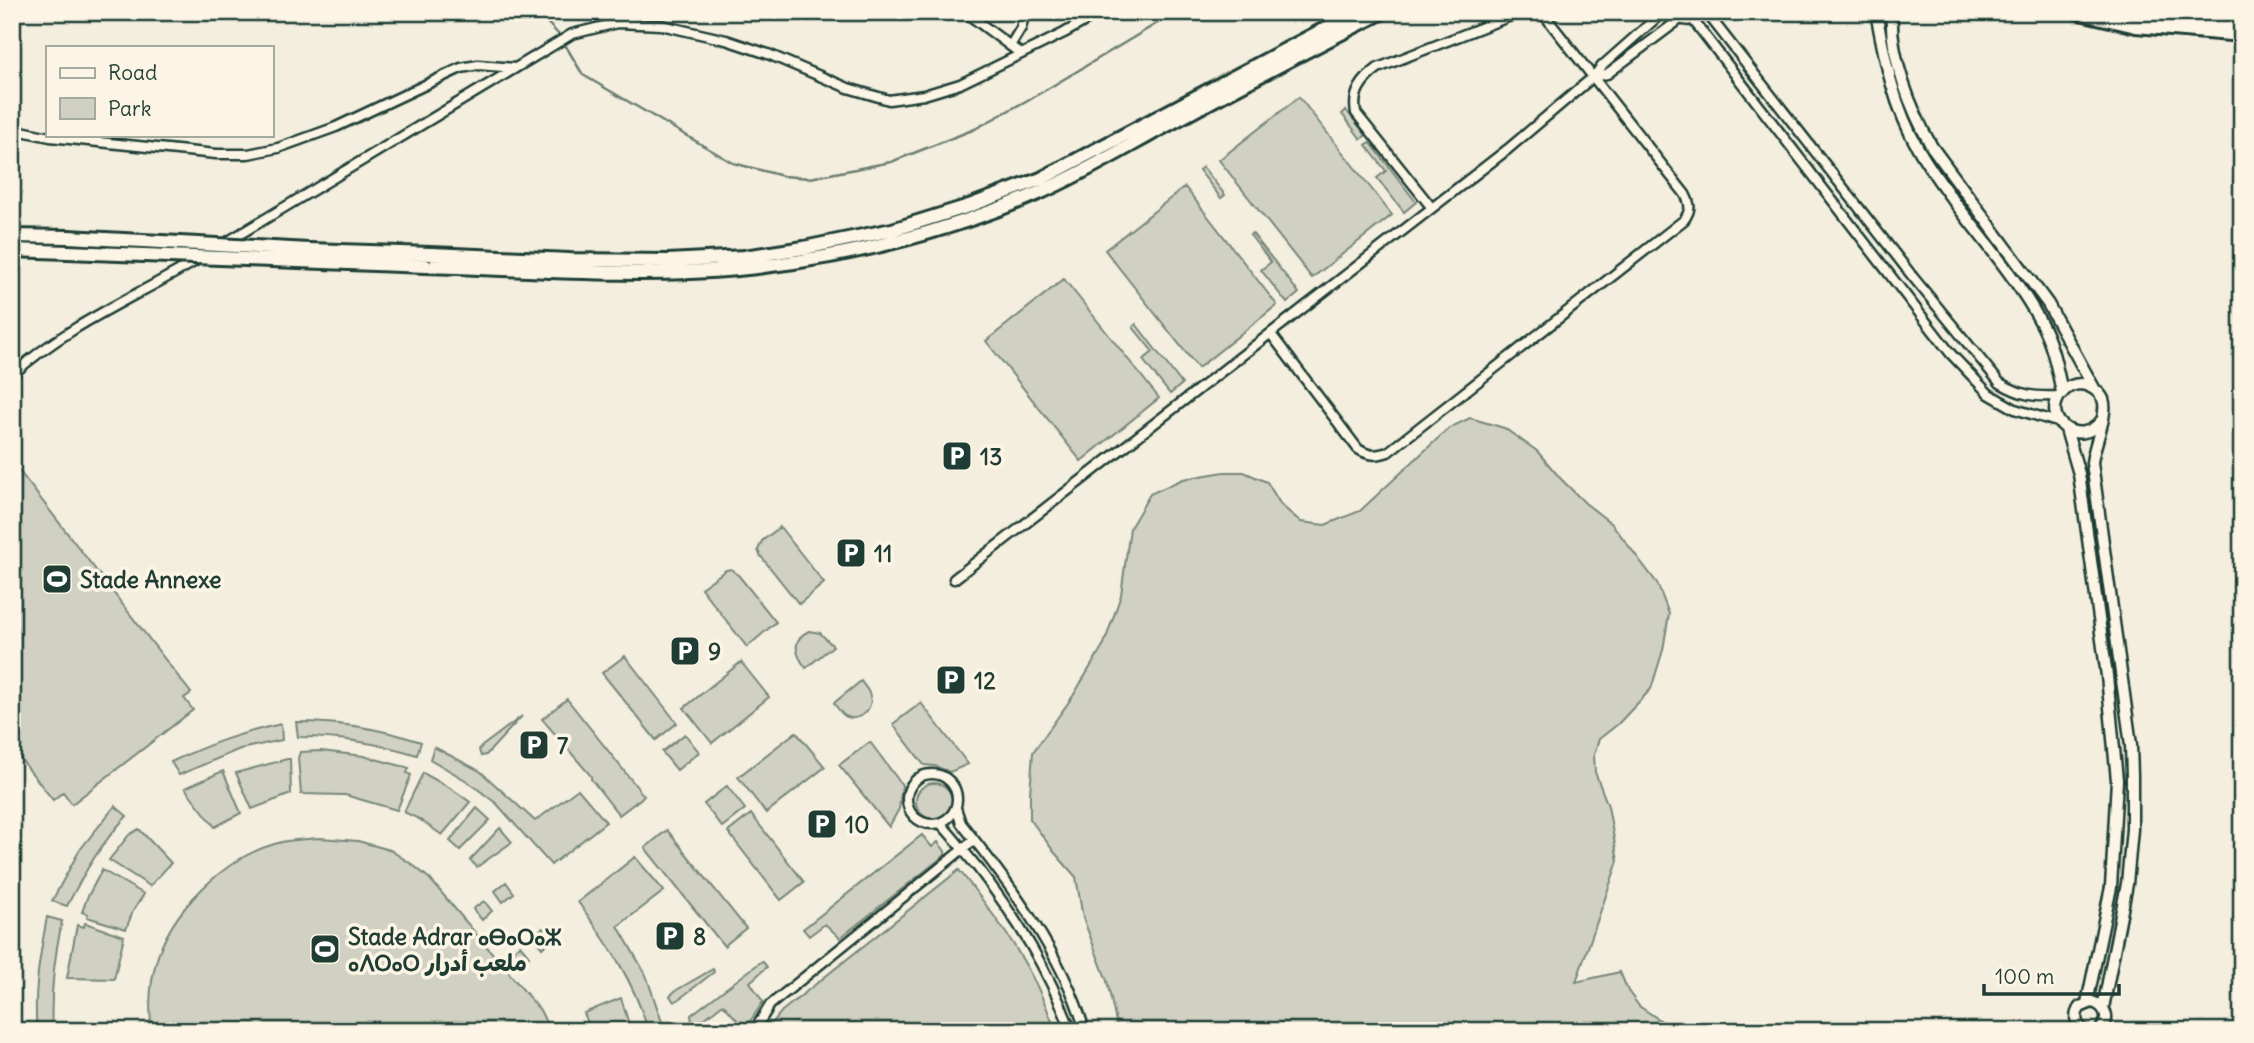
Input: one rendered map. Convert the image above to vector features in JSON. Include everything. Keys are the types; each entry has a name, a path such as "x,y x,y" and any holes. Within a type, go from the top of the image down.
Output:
{"highway":[{"path":"12,250 428,260 668,261 744,257 780,252 892,230 970,206 1041,179 1357,12"},
{"path":"12,236 309,250 565,271 680,272 738,269 799,261 888,243 971,218 1041,192 1383,12"},
{"path":"2076,12 2136,26 2242,35"},
{"path":"2122,12 2143,17 2242,24"}],"street":[{"path":"965,12 1021,54"},
{"path":"1010,46 1021,28 1025,12"},
{"path":"12,375 79,326 181,270 572,34 617,23 661,25 726,40 768,54 848,89 889,100 924,95 960,84 1101,12"},
{"path":"1432,208 1356,113 1354,102 1364,79 1378,68 1521,12"},
{"path":"1271,334 1358,449 1380,455 1388,452 1684,220 1690,205 1685,194 1545,16 1533,12"},
{"path":"954,579 1508,149 1593,77 1663,12"},
{"path":"1669,12 1679,20"},
{"path":"1593,77 1607,74 1679,20 1693,20 1705,12 1913,277 2000,383 2018,393 2035,397 2061,394"},
{"path":"1876,12 1890,81 1910,134 1932,170 2043,327 2053,353 2061,394"},
{"path":"1892,12 1893,36 1903,81 1924,133 1963,191 2048,304 2104,406 2092,463 2133,776 2127,884 2104,1008 2106,1018 2103,1027 2098,1031"},
{"path":"1693,20 1951,354 1989,394 2015,409 2079,433 2098,426 2102,420"},
{"path":"12,129 50,138 216,155 248,154 278,148 336,127 461,68 478,65 518,66"},
{"path":"2087,1003 2111,887 2117,780 2107,676 2079,474 2055,408 2061,394 2068,387 2081,384 2094,388"},
{"path":"956,808 940,823 927,824 909,811 908,793 916,779 930,774 944,776 954,786 957,793 956,808 961,823 1036,926 1056,962 1081,1016 1085,1031"},
{"path":"940,823 1008,907 1035,950 1060,1000 1071,1031"},
{"path":"754,1031 770,1005 974,840"},
{"path":"2082,1030 2077,1023 2076,1014 2080,1007 2087,1003 2096,1003 2104,1008"}],"green space":[{"path":"1299,97 1392,215 1312,278 1219,160"},
{"path":"1346,110 1366,135 1361,139 1342,114"},
{"path":"1370,142 1416,202 1404,212 1377,178 1386,171 1366,145"},
{"path":"1203,167 1225,195 1221,198 1199,170"},
{"path":"1185,187 1277,305 1198,368 1105,250"},
{"path":"1252,233 1299,293 1287,303 1261,270 1271,262 1250,235"},
{"path":"1064,279 1159,398 1081,461 986,341"},
{"path":"1136,324 1182,384 1170,394 1143,360 1153,352 1133,327"},
{"path":"1470,418 1504,428 1537,451 1585,503 1612,524 1657,583 1669,614 1663,650 1651,689 1618,724 1599,739 1594,755 1595,772 1608,806 1618,861 1576,982 1620,972 1628,991 1639,1006 1676,1031 1118,1031 1107,981 1083,918 1076,877 1030,819 1030,794 1033,752 1073,696 1104,644 1121,595 1130,528 1150,494 1183,479 1224,472 1244,472 1267,482 1281,505 1301,522 1325,525 1360,511 1449,428"},
{"name":"Stade Annexe","path":"13,463 191,693 184,698 193,710 72,804 63,792 53,800 12,748"},
{"path":"780,527 824,583 799,604 758,550 762,541"},
{"path":"731,569 776,622 747,647 701,588"},
{"path":"809,631 820,633 833,646 806,668 797,652 797,643 803,634"},
{"path":"625,656 677,723 656,740 602,673"},
{"path":"741,662 769,697 712,743 684,708"},
{"path":"861,681 869,694 870,706 864,714 850,718 840,712 834,703"},
{"path":"567,699 644,796 619,815 591,776 542,719"},
{"path":"921,703 968,764 950,772 924,765 893,724"},
{"path":"522,716 486,755 481,756 481,747"},
{"path":"296,722 360,727 421,742 417,755 358,742 298,737"},
{"path":"281,724 282,740 240,749 179,775 171,762 225,740"},
{"path":"796,732 825,767 766,813 738,777"},
{"path":"685,734 699,752 677,770 662,752"},
{"path":"870,742 902,785 899,809 889,827 839,765"},
{"path":"434,747 480,771 535,821 578,789 606,822 551,865 497,804 467,781 430,759"},
{"path":"321,751 364,756 409,768 407,773 411,775 397,810 345,795 301,794 298,758 300,752"},
{"path":"290,759 291,794 252,809 236,773"},
{"path":"223,771 241,813 215,827 185,788"},
{"path":"423,773 470,802 442,835 404,812"},
{"path":"934,783 947,788 952,801 947,814 934,819 921,814 916,801 921,788"},
{"path":"727,786 745,809 722,827 704,804"},
{"path":"115,806 127,816 94,859 67,906 52,901 79,851"},
{"path":"477,808 490,820 460,850 450,841"},
{"path":"751,814 804,882 781,900 728,832"},
{"path":"500,828 512,842 477,867 470,860"},
{"path":"139,829 171,863 150,886 109,860 129,835"},
{"path":"667,830 746,928 724,946 645,848"},
{"path":"922,835 932,847 938,842 945,855 840,938 825,924 809,936 803,929"},
{"name":"Stade Adrar ⴰⴱⴰⵔⴰⵣ ⴰⴷⵔⴰⵔ ملعب أدرار","path":"320,838 358,841 390,850 430,879 540,1010 550,1031 152,1031 150,998 155,966 162,945 187,906 221,872 241,859 282,842"},
{"path":"635,857 664,891 618,926 646,975 665,1031 648,1031 628,979 578,902"},
{"path":"102,870 144,894 126,929 87,917 88,914 82,912"},
{"path":"959,870 1002,926 1027,966 1055,1031 766,1031 782,1011"},
{"path":"506,882 514,893 503,902 495,891"},
{"path":"484,901 492,911 482,920 473,909"},
{"path":"47,917 62,921 53,976 52,1031 37,1031 37,988"},
{"path":"85,923 124,936 114,979 67,978 77,925 84,927"},
{"path":"543,928 553,939 542,948 532,936"},
{"path":"520,945 529,956 518,964 509,953"},
{"path":"762,961 767,967 750,982 763,1002 745,1029 723,1004 699,1023 700,1031 693,1031 691,1015"},
{"path":"713,969 714,972 674,1002 670,996 675,991"},
{"path":"621,998 631,1031 591,1031 584,1013"}],"waterway":[{"path":"525,12 540,15 561,37"},
{"path":"564,43 583,75 733,163 783,176 810,178 891,162 975,129 1176,12"}],"place":[{"name":"13","path":"957,456"},
{"name":"11","path":"851,553"},
{"name":"Stade Annexe","path":"57,579"},
{"name":"9","path":"685,651"},
{"name":"12","path":"951,680"},
{"name":"7","path":"534,745"},
{"name":"10","path":"822,824"},
{"name":"8","path":"670,936"},
{"name":"Stade Adrar ⴰⴱⴰⵔⴰⵣ ⴰⴷⵔⴰⵔ ملعب أدرار","path":"325,949"}]}
